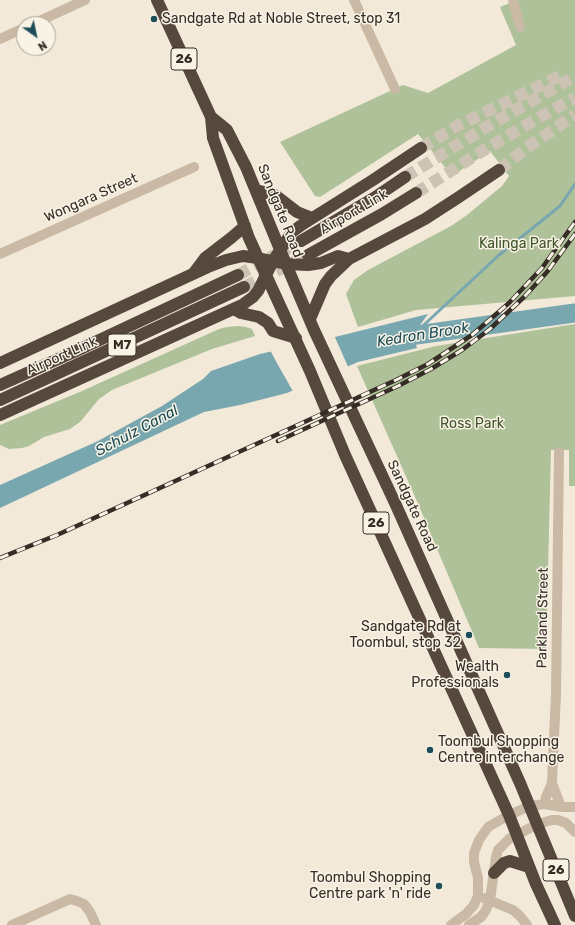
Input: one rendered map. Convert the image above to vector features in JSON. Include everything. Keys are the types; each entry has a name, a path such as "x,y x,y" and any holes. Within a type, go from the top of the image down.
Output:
{"highway":[{"name":"Sandgate Road","path":"157,0 211,117 213,138 258,258 267,274 296,338 348,462 509,815 529,867 556,925"},
{"name":"Sandgate Road","path":"211,117 227,130 237,147 312,324 431,583 538,824 575,916"},
{"path":"0,415 234,309 254,296 280,249 292,232 422,148"},
{"path":"312,324 325,284 331,276 349,259 425,219 499,170"},
{"name":"Airport Link","path":"301,242 374,198 405,177"},
{"path":"256,190 275,195 298,212 312,218"},
{"name":"Airport Link","path":"308,255 382,214 416,193"},
{"path":"192,275 205,258 245,226"},
{"path":"0,363 217,263 232,258 243,256 286,264 313,265 338,256 349,259"},
{"name":"Airport Link","path":"0,385 96,342 238,275"},
{"name":"Airport Link","path":"0,400 66,371 244,287"},
{"path":"234,309 241,313 259,317 268,323 273,330 296,338"},
{"path":"494,873 504,863 510,861 529,867"}],"street":[{"path":"50,16 85,0"},
{"path":"354,0 395,89"},
{"path":"513,0 520,27"},
{"path":"0,39 16,32"},
{"name":"Wongara Street","path":"0,254 194,167"},
{"name":"Parkland Street","path":"545,804 546,797 552,783 556,694 559,452"},
{"name":"Parkland Street","path":"552,783 561,807"},
{"path":"450,925 466,914 474,906 478,896 478,878 474,862 474,853 476,846 488,827 509,815 530,806 545,804 561,807 575,807"},
{"path":"470,925 481,917 486,910 490,900 498,850 509,839 538,824 552,820 558,820 566,823 575,832"},
{"path":"478,896 513,910 520,916 526,925"},
{"path":"12,925 66,900 73,899 88,908 96,925"}],"green space":[{"name":"Kalinga Park","path":"517,0 575,0 575,296 416,310 358,327 346,294 354,280 368,270 451,226 467,215 502,186 509,176 490,151 452,176 418,134 320,197 315,196 280,142 403,85 428,93 516,45 500,7"},
{"name":"Ross Park","path":"575,324 575,486 569,486 569,450 551,450 546,649 479,648 416,499 357,366 436,346"},
{"path":"238,326 252,329 255,336 212,349 112,390 99,399 80,422 70,429 44,437 29,446 22,448 9,449 0,445 0,425 82,391 219,329"}],"water":[{"name":"Schulz Canal","path":"428,314 413,335 417,348 358,362 287,393 240,405 204,412 0,508 0,485 98,441 162,406 203,379 211,371 260,354"}],"pier":[{"path":"334,335 349,369 294,393 270,350"}],"waterway":[{"path":"413,335 498,256 560,206 575,184"},
{"name":"Kedron Brook","path":"388,339 575,313"}],"tunnel":[{"path":"421,148 457,126 564,74"},
{"path":"405,177 488,126 575,76"},
{"path":"416,193 484,150 575,98"},
{"path":"499,170 525,149 575,115"},
{"path":"238,275 301,241"},
{"path":"244,287 308,255"}],"railway":[{"path":"0,558 57,535 428,364 472,335 509,303 542,268 575,222"},
{"path":"278,441 398,386 431,369 462,350 490,329 524,297 547,272 575,234"}],"place":[{"name":"Sandgate Rd at Noble Street, stop 31","path":"154,19"},
{"name":"Sandgate Rd at Toombul, stop 32","path":"469,635"},
{"name":"Wealth Professionals","path":"507,675"},
{"name":"Toombul Shopping Centre interchange","path":"430,750"},
{"name":"Toombul Shopping Centre park 'n' ride","path":"439,886"}]}
